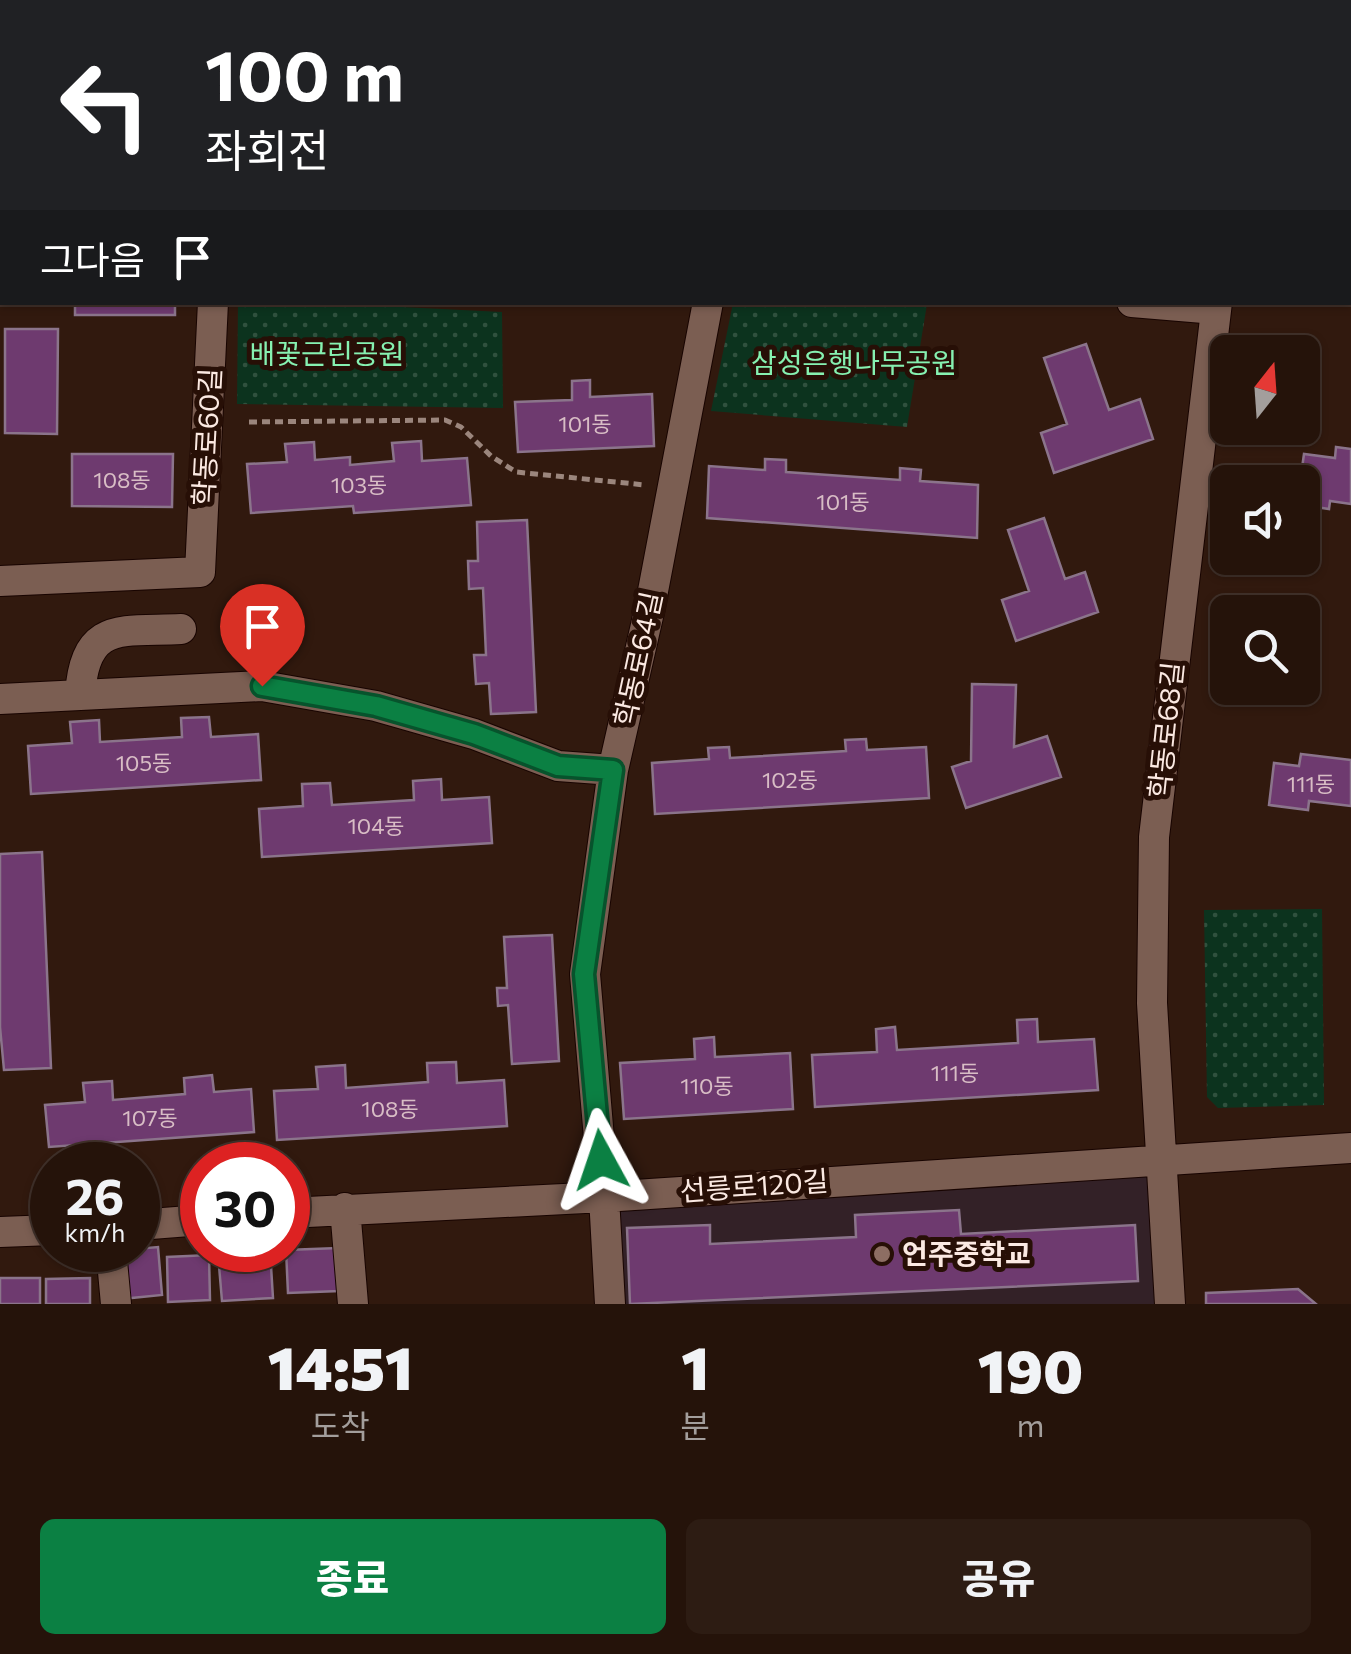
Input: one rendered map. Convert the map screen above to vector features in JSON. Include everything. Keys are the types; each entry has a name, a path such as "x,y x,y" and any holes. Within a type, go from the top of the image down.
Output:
{"street":[{"name":"학동로60길","path":"0,580 200,572 213,305"},
{"name":"학동로64길","path":"610,1304 584,974 613,770 707,305"},
{"name":"학동로68길","path":"1170,1304 1152,1003 1154,837 1216,306"},
{"path":"80,695 82,668 92,646 110,632 181,629"},
{"path":"0,698 262,686 376,706 474,734 558,766 613,770"},
{"name":"선릉로120길","path":"310,1211 604,1197 1351,1148"},
{"path":"345,1208 353,1304"},
{"path":"0,1232 30,1231"},
{"path":"114,1272 116,1304"}],"path":[{"path":"250,422 445,420 461,427 491,456 516,472 673,488"}],"shaded area":[{"name":"언주중학교","path":"1149,1173 1158,1304 613,1304 606,1205"}],"green space":[{"name":"배꽃근린공원","path":"238,305 362,305 502,312 503,408 237,404"},
{"name":"삼성은행나무공원","path":"733,305 927,305 907,427 711,411"},
{"path":"1322,909 1324,1105 1218,1108 1207,1097 1204,910"}],"building":[{"path":"75,305 175,305 175,315 75,315"},
{"path":"5,329 58,329 57,434 5,433"},
{"path":"1086,344 1109,410 1140,399 1153,439 1054,473 1041,433 1067,424 1044,358"},
{"path":"590,380 590,397 652,394 654,446 518,452 515,402 572,400 572,381"},
{"path":"421,441 422,461 467,458 471,505 354,513 353,506 251,513 247,464 287,462 285,444 314,442 315,460 350,457 350,465 394,461 392,443"},
{"path":"1336,447 1351,449 1351,504 1330,501 1329,509 1320,508 1320,465 1302,465 1304,454 1335,458"},
{"path":"72,454 173,454 172,507 72,506"},
{"path":"765,459 786,460 786,472 900,480 900,468 921,470 920,481 978,485 977,538 707,518 709,466 765,470"},
{"path":"1044,518 1065,579 1085,572 1098,612 1016,641 1002,600 1029,591 1008,530"},
{"path":"527,520 536,712 491,714 489,683 476,684 474,655 486,655 483,588 469,589 468,561 478,561 477,522"},
{"path":"972,684 1016,685 1014,747 1047,736 1061,777 966,808 952,767 971,761"},
{"path":"209,717 211,737 258,734 261,780 31,794 28,746 72,743 70,722 99,720 100,742 182,737 181,718"},
{"path":"866,739 867,750 926,747 929,798 655,814 652,763 709,759 708,748 729,747 730,758 846,751 845,740"},
{"path":"1301,754 1351,760 1351,806 1309,801 1308,810 1269,805 1274,763 1299,766"},
{"path":"441,779 442,800 489,797 492,843 262,857 259,809 303,806 302,784 330,783 332,805 414,800 413,781"},
{"path":"42,852 51,1068 4,1070 0,1027 0,854"},
{"path":"552,935 559,1061 512,1064 508,1005 498,1006 497,988 507,988 504,937"},
{"path":"1037,1019 1038,1042 1094,1039 1098,1090 815,1107 812,1055 877,1052 876,1029 895,1027 897,1050 1018,1043 1017,1020"},
{"path":"714,1037 715,1057 790,1053 793,1109 624,1119 620,1063 695,1059 694,1039"},
{"path":"456,1062 457,1083 504,1080 507,1126 277,1140 274,1091 318,1089 316,1067 345,1065 346,1088 428,1082 427,1063"},
{"path":"212,1075 214,1092 251,1089 254,1132 117,1142 49,1142 45,1105 85,1102 83,1083 112,1081 113,1100 185,1094 184,1078"},
{"path":"959,1210 961,1234 1135,1225 1138,1281 630,1304 627,1228 710,1225 710,1244 856,1237 855,1215"},
{"path":"338,1248 339,1291 288,1293 287,1272 310,1272 310,1249"},
{"path":"180,1256 180,1272 209,1272 210,1300 168,1302 167,1257"},
{"path":"160,1271 162,1295 121,1299 123,1272"},
{"path":"220,1272 271,1272 273,1298 222,1301"},
{"path":"0,1278 40,1278 40,1304 0,1304"},
{"path":"90,1278 90,1304 46,1304 46,1279"},
{"path":"1298,1289 1316,1304 1206,1304 1206,1293"}],"place":[{"name":"언주중학교","path":"882,1254"}],"route":[{"path":"262,686 376,706 474,734 558,766 613,770 584,974 601,1160"}]}
